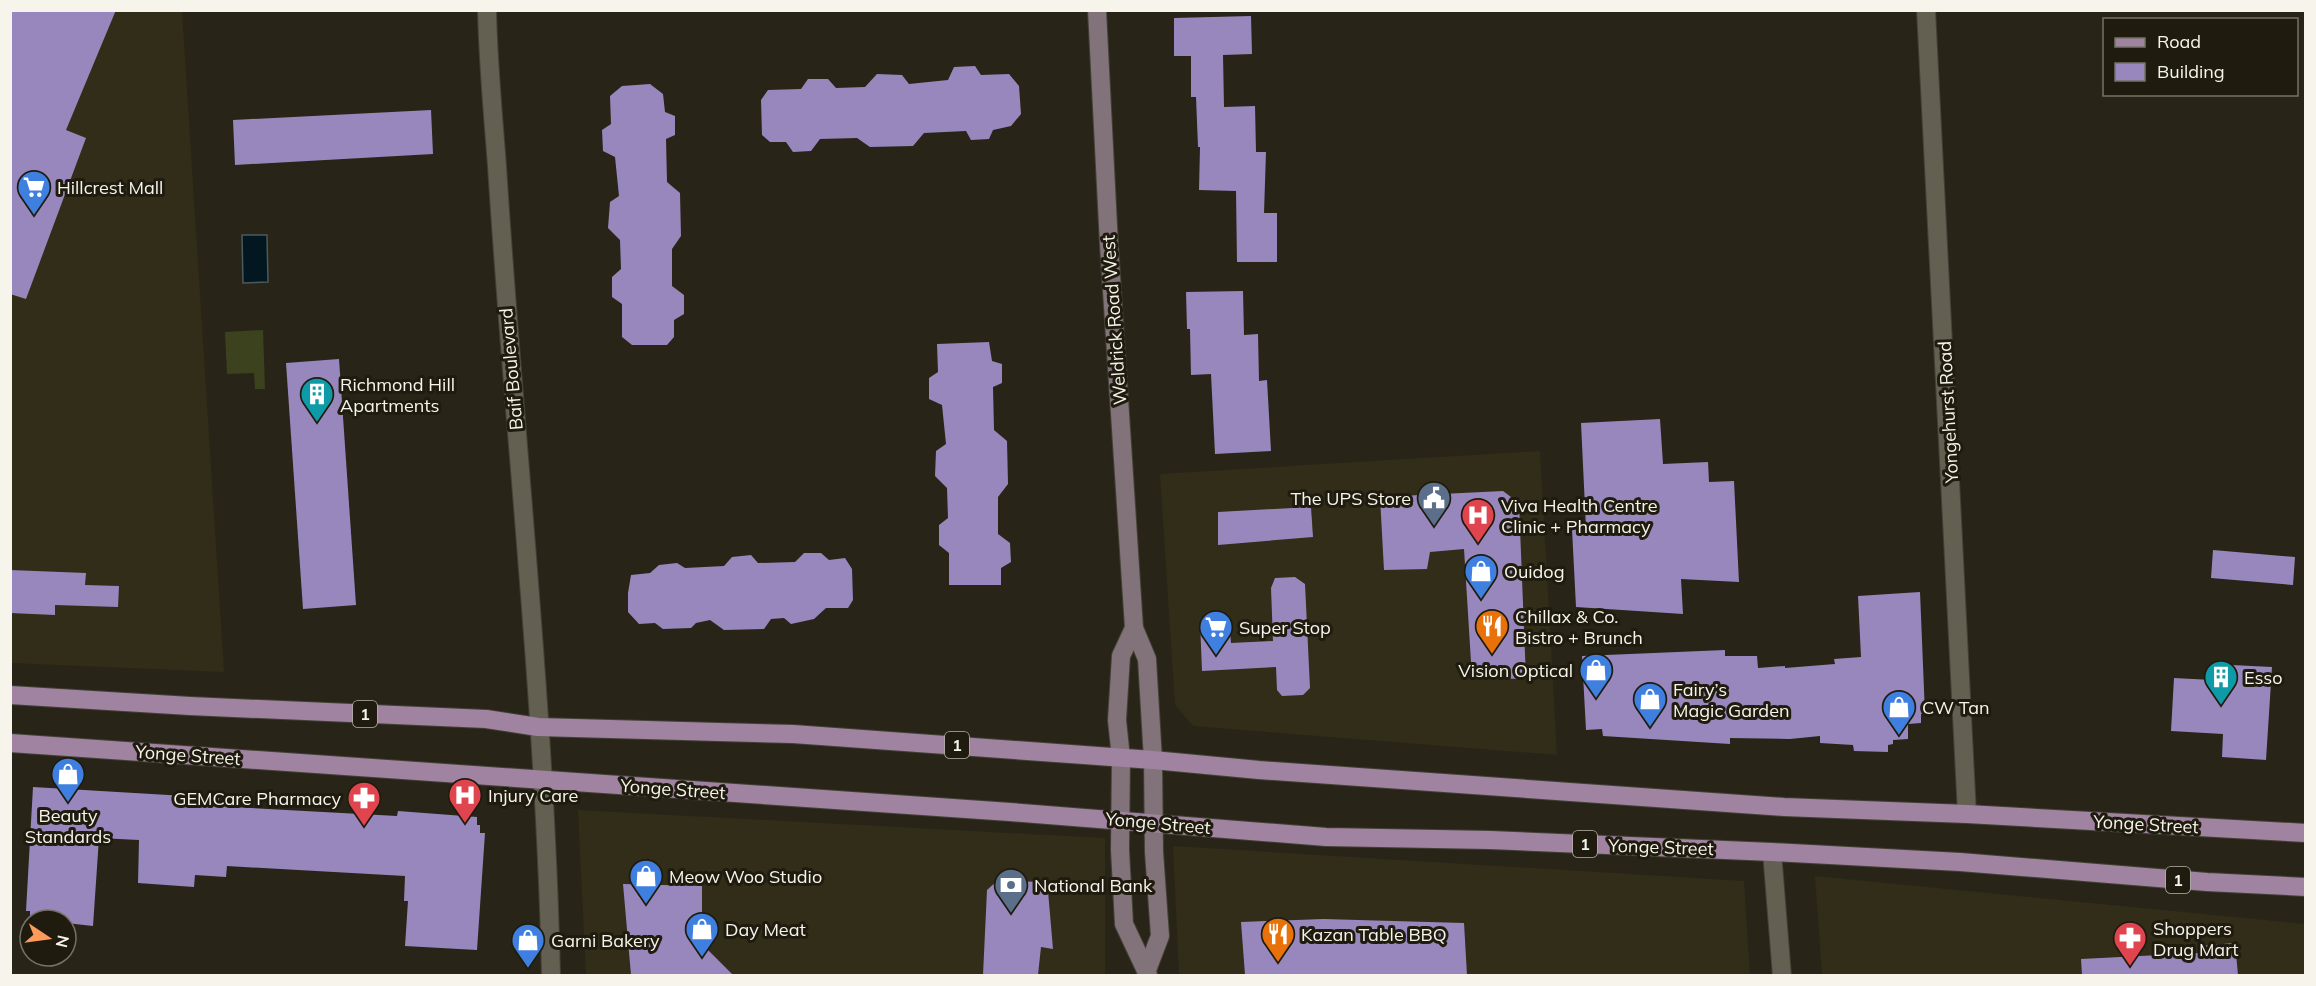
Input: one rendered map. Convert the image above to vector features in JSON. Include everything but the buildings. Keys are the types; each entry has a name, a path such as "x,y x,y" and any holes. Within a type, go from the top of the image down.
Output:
{"main road":[{"name":"Yonge Street","path":"10,695 190,706 486,719 538,727 793,734 1784,807 1967,814 2306,833"},
{"name":"Yonge Street","path":"10,743 1119,819 1326,837 1490,840 1772,852 1960,862 2207,882 2306,887"}],"street":[{"name":"Baif Boulevard","path":"487,10 508,330 531,597 551,975"},
{"name":"Weldrick Road West","path":"1098,10 1109,244 1134,628 1147,659 1153,760 1153,822 1160,936 1147,973"},
{"name":"Yongehurst Road","path":"1926,10 1967,814"},
{"name":"Weldrick Road West","path":"1134,628 1121,656 1117,720 1121,758 1119,819 1124,924 1147,973"},
{"path":"1772,852 1782,975"}],"shaded area":[{"path":"11,11 182,11 224,672 11,663"},
{"path":"1540,451 1557,755 1193,726 1175,705 1160,474"},
{"path":"578,810 1105,838 1105,975 586,975"},
{"path":"1173,846 1744,881 1750,975 1179,975"},
{"path":"1815,876 2305,924 2305,975 1822,975"}],"green space":[{"path":"263,330 265,389 255,389 254,373 227,374 225,332"}],"water":[{"path":"242,235 267,235 268,282 243,283"}],"place":[{"name":"Hillcrest Mall","path":"34,216"},
{"name":"Richmond Hill Apartments","path":"317,423"},
{"name":"The UPS Store","path":"1434,527"},
{"name":"Viva Health Centre Clinic + Pharmacy","path":"1478,544"},
{"name":"Ouidog","path":"1481,600"},
{"name":"Chillax & Co. Bistro + Brunch","path":"1492,655"},
{"name":"Super Stop","path":"1216,656"},
{"name":"Vision Optical","path":"1596,699"},
{"name":"Esso","path":"2221,706"},
{"name":"Fairy’s Magic Garden","path":"1650,728"},
{"name":"CW Tan","path":"1899,736"},
{"name":"Beauty Standards","path":"68,803"},
{"name":"Injury Care","path":"465,824"},
{"name":"GEMCare Pharmacy","path":"364,827"},
{"name":"Meow Woo Studio","path":"646,905"},
{"name":"National Bank","path":"1011,914"},
{"name":"Day Meat","path":"702,958"},
{"name":"Kazan Table BBQ","path":"1278,963"},
{"name":"Shoppers Drug Mart","path":"2130,967"},
{"name":"Garni Bakery","path":"528,969"}]}
